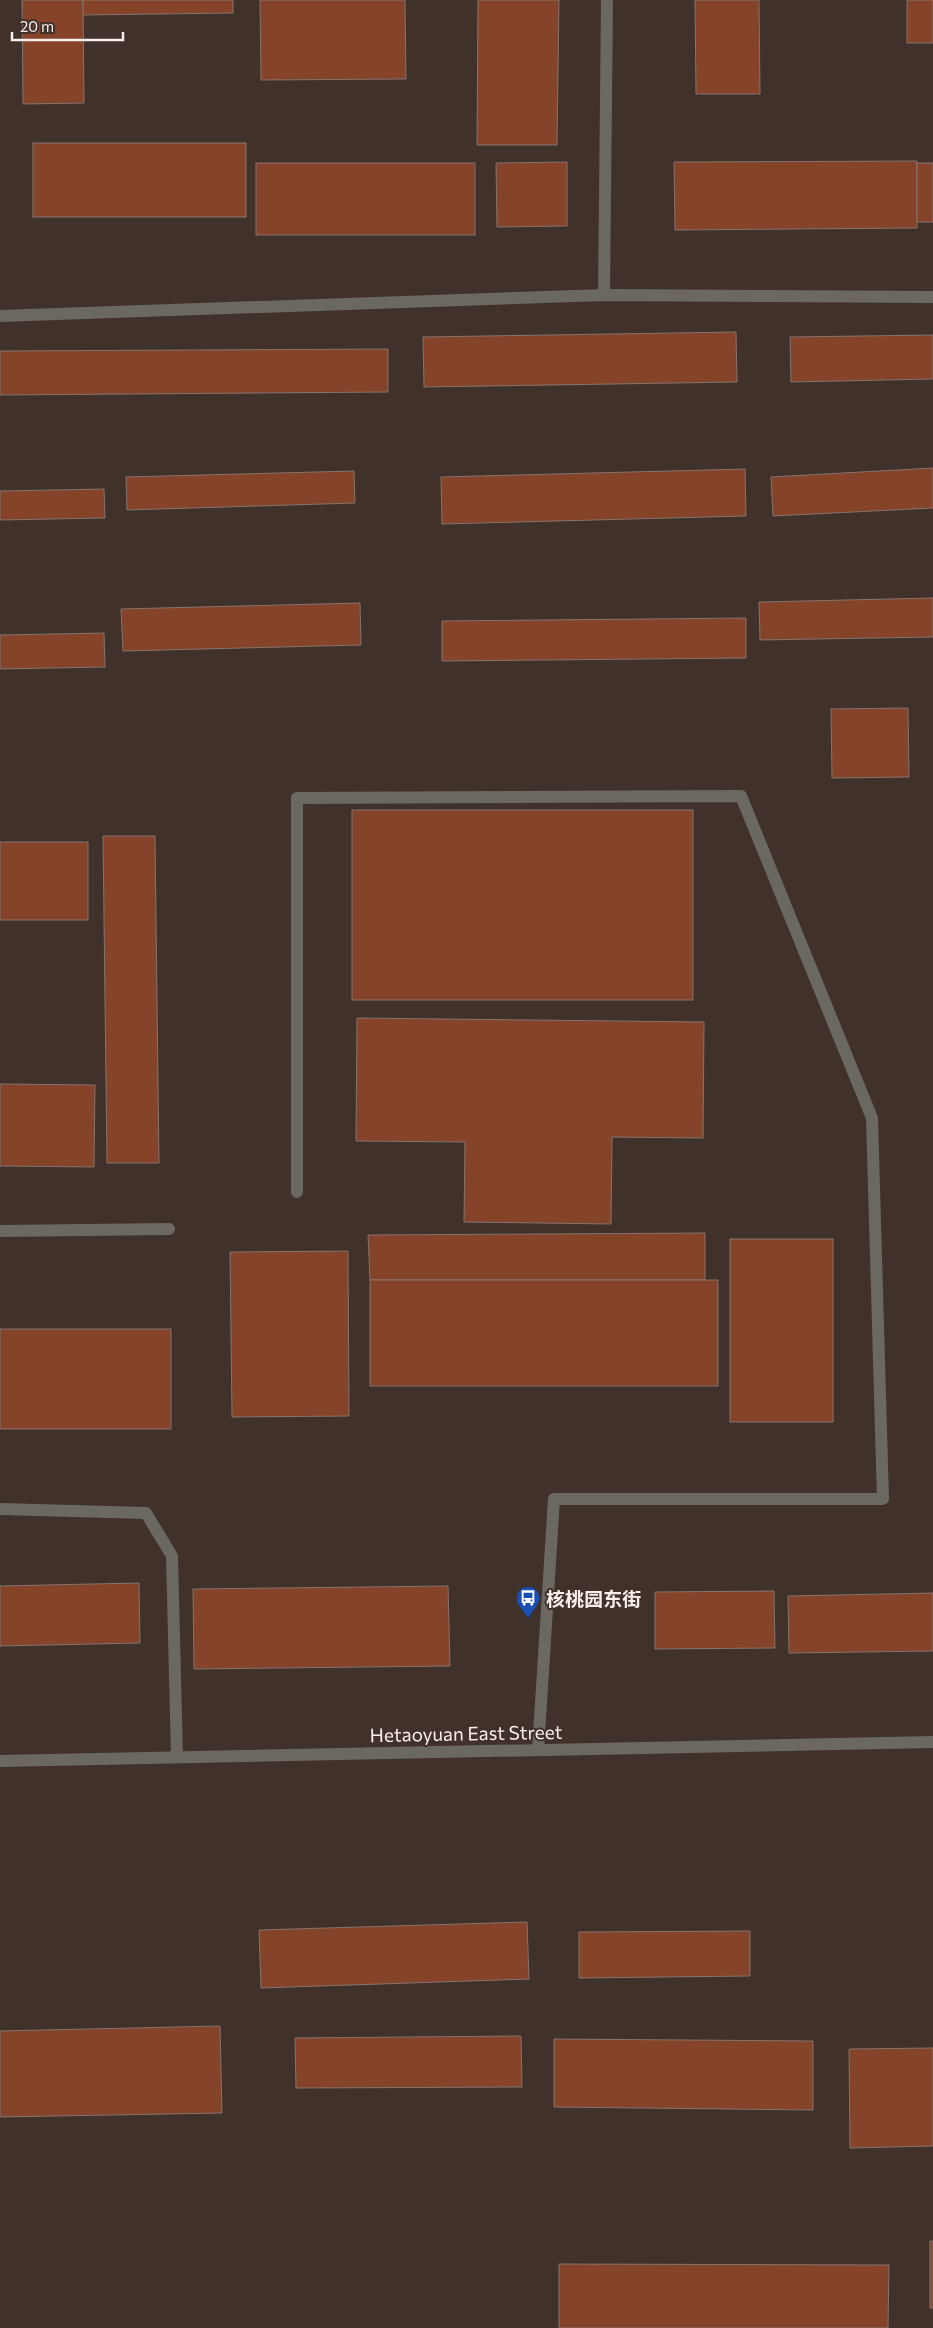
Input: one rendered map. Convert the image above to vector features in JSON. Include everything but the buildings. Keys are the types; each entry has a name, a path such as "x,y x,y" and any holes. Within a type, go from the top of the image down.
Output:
{"street":[{"path":"604,295 607,0"},
{"path":"0,316 604,295 933,297"},
{"path":"297,1192 297,798 741,796 872,1118 883,1499 554,1499 538,1750"},
{"path":"0,1231 169,1229"},
{"path":"0,1509 146,1513 172,1556 177,1757"},
{"name":"Hetaoyuan East Street","path":"0,1761 933,1742"}],"place":[{"name":"核桃园东街","path":"528,1619"}]}
